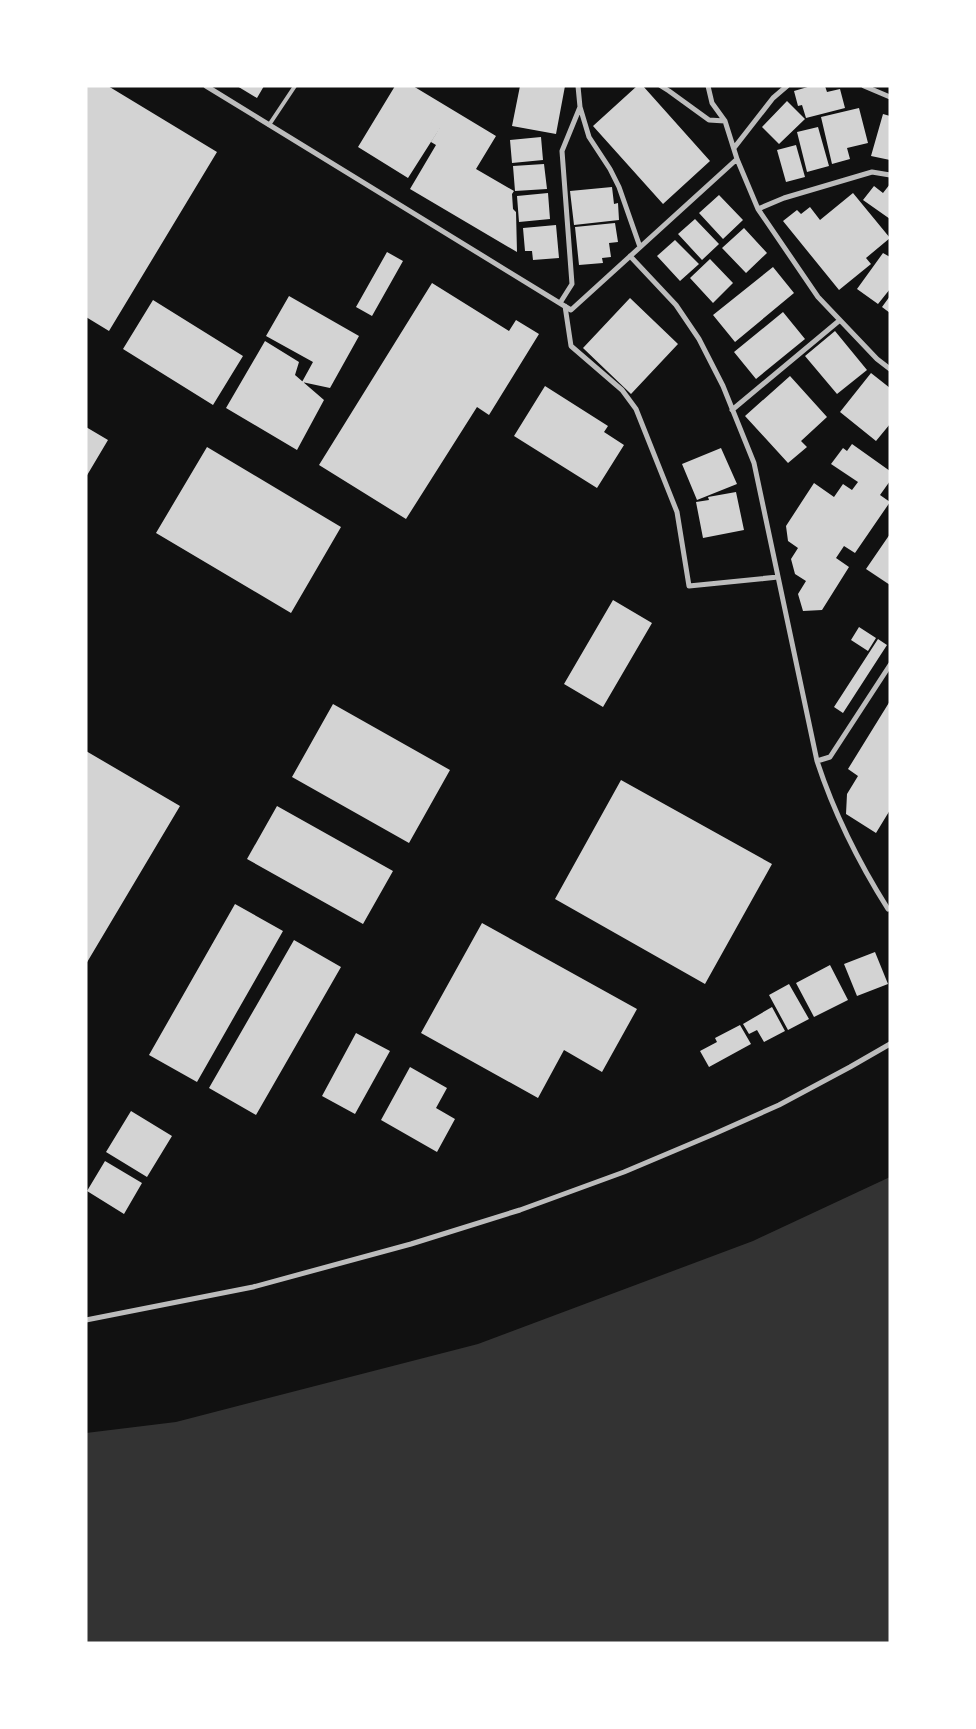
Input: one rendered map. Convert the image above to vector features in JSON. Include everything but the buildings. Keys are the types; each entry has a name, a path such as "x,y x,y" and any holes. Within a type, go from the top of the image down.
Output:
{"street":[{"path":"206,86 571,310 737,159"},
{"path":"578,86 580,107 589,137 613,175 640,247"},
{"path":"660,86 709,120 725,121"},
{"path":"708,86 712,102 725,121 737,159 758,208 818,297 876,359 890,369"},
{"path":"734,148 774,98 787,86"},
{"path":"864,86 890,97"},
{"path":"580,107 562,151 572,284 563,305 571,346 622,390 636,409 677,512 689,586 778,577"},
{"path":"758,208 784,198 872,172 890,174"},
{"path":"630,256 676,306 699,339 723,386 754,463 817,761 826,789 865,872 888,909"},
{"path":"732,410 840,320"},
{"path":"817,761 830,757 890,665"},
{"path":"86,1320 253,1287 411,1244 520,1210 624,1172 714,1134 778,1105 890,1044"}],"lane":[{"path":"269,125 294,86"}],"shaded area":[{"path":"890,1177 890,1643 86,1643 86,1433 176,1422 478,1344 753,1241"}]}
